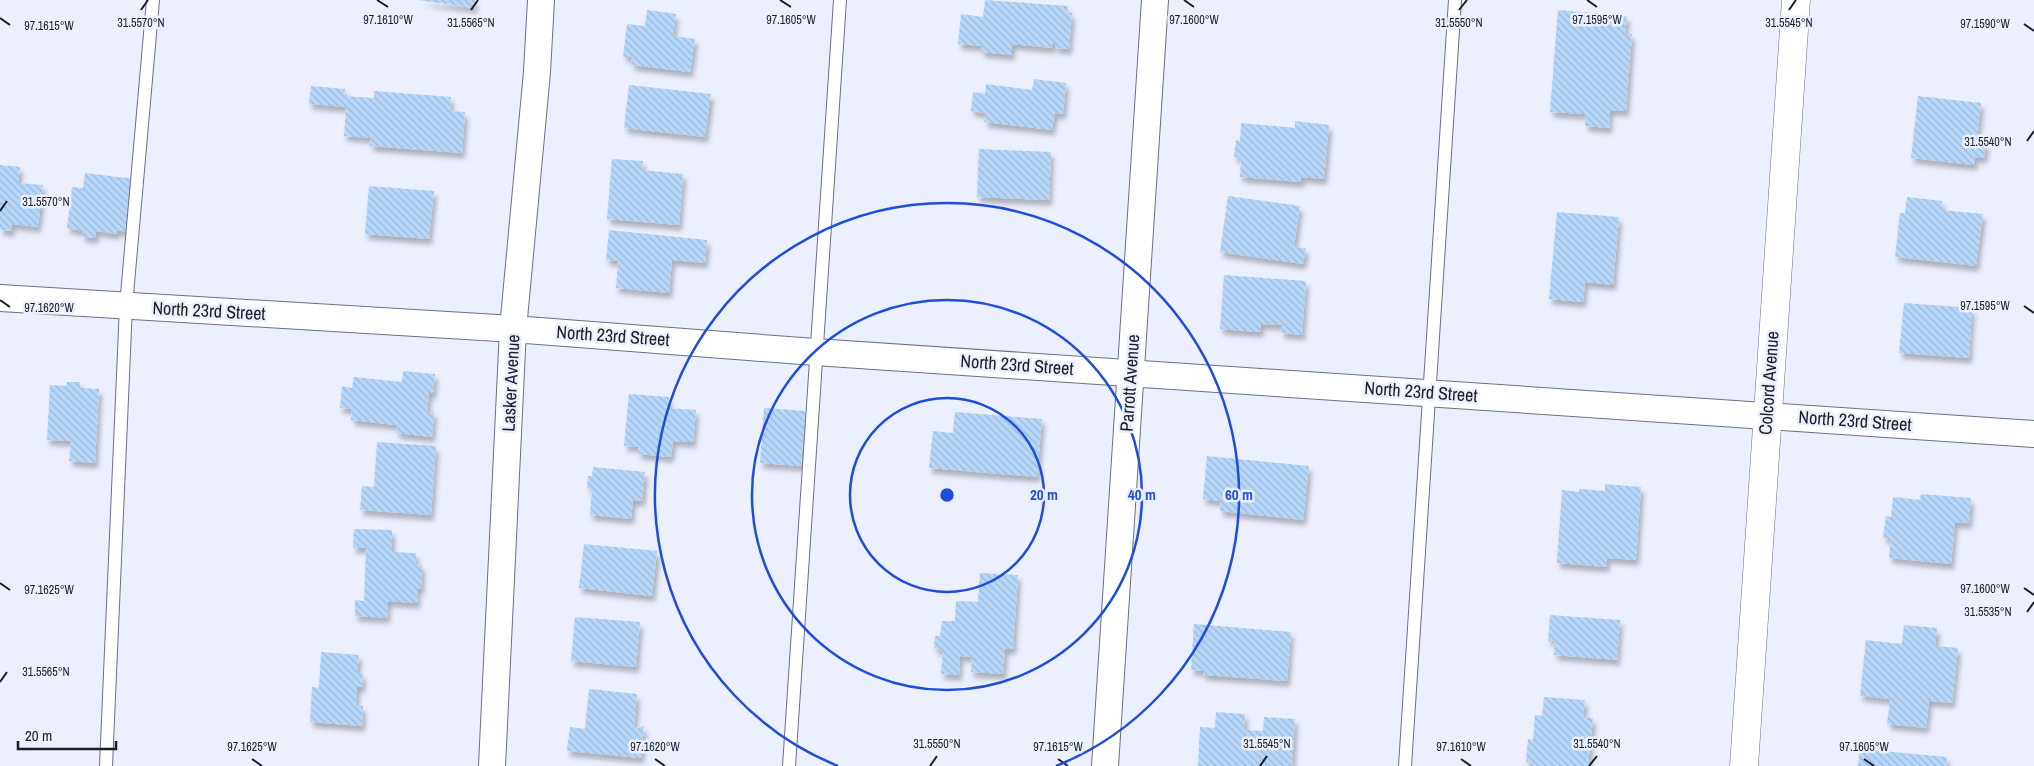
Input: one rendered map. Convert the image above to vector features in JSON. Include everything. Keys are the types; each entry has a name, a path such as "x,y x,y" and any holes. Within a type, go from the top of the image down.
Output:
{"street":[{"name":"Lasker Avenue","path":"492,766 513,329 541,0"},
{"name":"Parrott Avenue","path":"1105,766 1155,0"},
{"name":"Colcord Avenue","path":"1744,766 1796,0"},
{"name":"North 23rd Street","path":"0,298 513,329 815,352 2034,434"}],"lane":[{"path":"106,766 126,306 153,0"},
{"path":"789,766 815,352 840,0"},
{"path":"1405,766 1455,0"}],"building":[{"path":"418,0 475,0 474,8"},
{"path":"985,0 1068,6 1067,13 1072,13 1069,49 1055,48 1055,43 1053,42 1052,48 1012,44 1012,55 981,52 982,46 958,44 961,14 983,17"},
{"path":"647,10 676,14 673,36 695,39 690,72 631,65 632,57 623,57 627,24 645,26"},
{"path":"1558,10 1627,16 1625,34 1632,34 1626,111 1610,110 1609,128 1585,126 1586,114 1550,112"},
{"path":"1034,79 1066,83 1063,114 1055,113 1052,130 984,122 986,113 971,111 973,92 985,94 986,84 1032,90"},
{"path":"629,85 711,94 705,137 624,128"},
{"path":"311,86 345,89 344,96 374,98 374,91 451,97 450,111 465,112 462,153 370,146 371,138 344,136 346,107 309,104"},
{"path":"1918,96 1981,103 1977,141 1986,142 1984,158 1975,157 1974,165 1911,158"},
{"path":"1295,121 1329,125 1324,179 1301,177 1301,182 1240,177 1241,158 1234,157 1236,140 1240,141 1241,123 1295,128"},
{"path":"979,149 1051,152 1049,200 977,197"},
{"path":"612,159 643,161 642,170 683,174 679,225 607,219"},
{"path":"0,165 20,167 18,183 43,185 38,227 12,224 12,231 0,230"},
{"path":"85,173 135,179 128,232 117,230 117,234 96,231 95,238 82,237 83,231 67,228 72,187 83,188"},
{"path":"369,186 434,191 429,239 365,234"},
{"path":"1228,196 1300,206 1294,247 1306,248 1303,264 1220,252"},
{"path":"1907,197 1942,201 1941,210 1983,214 1976,266 1895,257 1900,213 1905,213"},
{"path":"1557,212 1619,217 1613,285 1585,282 1583,302 1549,299"},
{"path":"609,230 707,240 705,263 672,260 669,293 616,288 618,261 606,260"},
{"path":"1224,275 1306,281 1302,335 1281,333 1282,325 1261,324 1260,332 1220,329"},
{"path":"1904,303 1972,308 1969,358 1899,353"},
{"path":"403,371 435,374 433,393 429,393 427,412 434,412 432,437 396,433 397,425 351,420 352,409 340,408 342,386 352,388 354,377 402,382"},
{"path":"67,382 80,382 80,388 99,389 95,463 69,461 71,441 47,440 50,385 66,386"},
{"path":"629,394 669,397 668,408 696,410 693,442 673,441 671,457 638,454 639,447 624,446"},
{"path":"764,408 805,411 801,466 760,463"},
{"path":"955,412 1042,419 1037,477 929,468 933,431 953,433"},
{"path":"377,442 436,446 431,515 360,510 362,486 374,487"},
{"path":"1207,456 1309,466 1303,520 1220,511 1221,501 1203,499"},
{"path":"593,467 645,472 642,501 633,500 631,519 590,515 592,489 587,488 588,476 592,476"},
{"path":"1605,484 1641,487 1636,560 1607,558 1606,567 1557,563 1562,490 1579,492 1579,489 1605,491"},
{"path":"1921,494 1971,498 1969,523 1955,522 1951,564 1889,558 1891,539 1883,538 1886,516 1891,517 1893,497 1920,500"},
{"path":"354,529 392,530 392,552 416,553 416,564 422,565 421,589 418,588 417,603 388,601 387,618 355,616 355,600 364,601 366,548 353,548"},
{"path":"584,544 657,551 652,596 579,588"},
{"path":"980,573 1018,575 1013,649 1005,649 1003,674 971,672 972,657 960,656 959,675 941,674 943,651 934,648 935,636 940,636 942,621 955,621 956,601 978,602"},
{"path":"1550,615 1620,620 1617,660 1554,655 1555,641 1548,641"},
{"path":"575,617 640,622 636,667 571,661"},
{"path":"1194,624 1291,632 1287,681 1203,675 1203,671 1191,670"},
{"path":"1904,625 1937,628 1935,646 1958,648 1952,703 1929,701 1926,728 1887,724 1890,699 1860,696 1866,640 1902,644"},
{"path":"321,652 359,655 357,674 363,673 362,687 357,687 356,706 363,706 362,726 310,722 312,687 319,688"},
{"path":"589,689 637,694 634,729 644,726 641,758 567,751 570,727 585,729"},
{"path":"1544,697 1585,700 1583,717 1593,718 1588,766 1533,766 1533,763 1526,762 1528,739 1533,740 1535,715 1542,716"},
{"path":"1216,712 1245,714 1244,730 1263,731 1264,717 1295,719 1292,766 1198,766 1200,727 1215,728"},
{"path":"1860,749 1947,757 1946,766 1858,766"}]}
